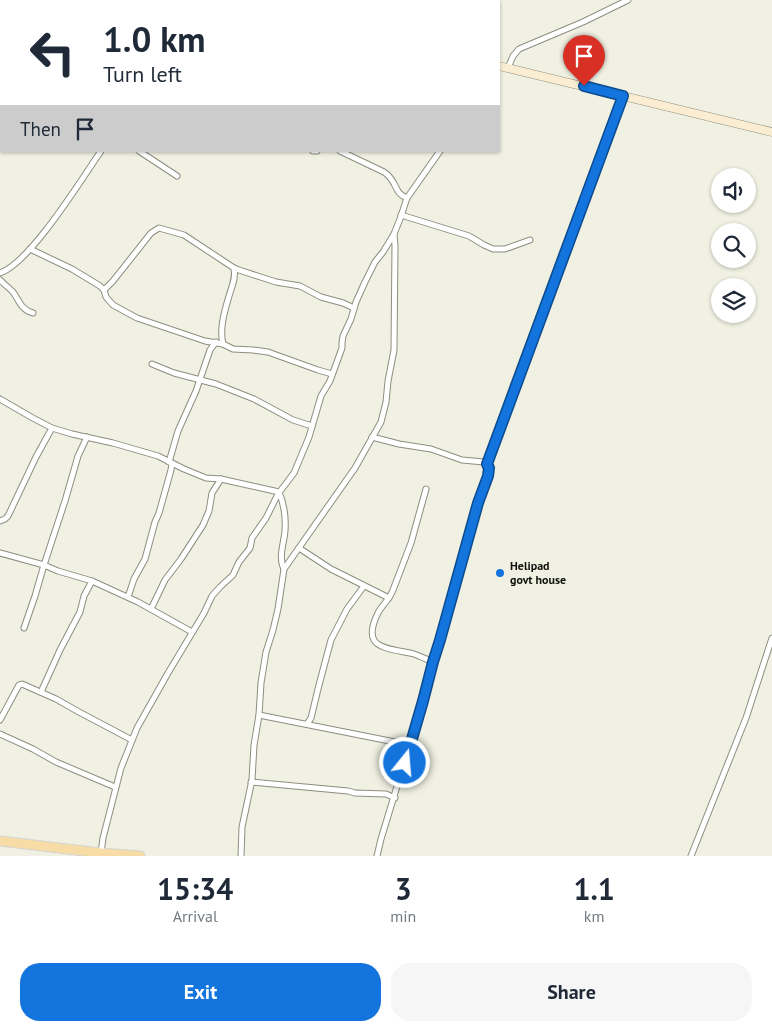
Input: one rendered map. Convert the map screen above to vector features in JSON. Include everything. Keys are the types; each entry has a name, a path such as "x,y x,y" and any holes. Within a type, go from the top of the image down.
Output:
{"main road":[{"path":"0,841 66,852 140,856"}],"street":[{"path":"508,68 513,56 519,49 583,22 628,0"},
{"path":"500,66 772,132"},
{"path":"377,856 423,701 478,503 488,476 489,468 487,464 623,96"},
{"path":"0,273 12,267 30,249 100,152"},
{"path":"141,152 177,176"},
{"path":"342,152 387,174 393,181 399,194 407,198"},
{"path":"100,853 120,768 137,728 212,596 232,575 250,548 255,532 266,518 279,492 294,472 312,426 321,396 330,381 342,348 343,336 351,319 357,297 372,268 394,234 407,198 439,152"},
{"path":"401,215 469,236 493,249 508,248 530,240"},
{"path":"104,290 151,233 159,228 184,235 241,271 276,282 300,286 321,297 344,303 354,308"},
{"path":"242,856 242,826 252,782 261,683 284,569 356,468 381,422 386,402 395,336 394,234"},
{"path":"30,249 72,269 100,286 113,305 134,317 233,349 268,352 332,374"},
{"path":"210,350 219,343 227,304 236,275 234,268"},
{"path":"236,275 241,271"},
{"path":"0,280 14,293 23,308 33,313"},
{"path":"128,597 134,579 145,558 172,470 170,462 178,431 200,380 210,350 210,341"},
{"path":"152,364 216,384 254,399 293,420 312,426"},
{"path":"0,399 52,428 158,456 208,479 220,479 279,492"},
{"path":"0,520 8,516 52,428"},
{"path":"24,628 78,456 86,437"},
{"path":"372,438 431,450 462,460 484,462 487,464"},
{"path":"151,609 165,580 203,525 209,511 212,493 220,479"},
{"path":"426,490 411,543 392,594 378,611 372,631 375,642 381,646 413,654 433,662"},
{"path":"279,492 284,504 285,532 281,562 284,569"},
{"path":"271,509 284,511"},
{"path":"299,548 331,569 389,598"},
{"path":"0,553 92,581 128,597 192,632"},
{"path":"41,692 80,612 84,596 92,581"},
{"path":"307,724 311,718 332,640 348,609 364,586"},
{"path":"691,856 746,718 772,638"},
{"path":"0,720 20,684 56,699 132,740"},
{"path":"259,714 410,745"},
{"path":"311,718 315,726"},
{"path":"0,734 56,762 115,787"},
{"path":"252,782 354,793 386,794 395,798"}],"place":[{"name":"Helipad govt house","path":"500,573"}],"route":[{"path":"405,763 478,503 488,476 489,468 487,464 623,96 584,86"}]}
